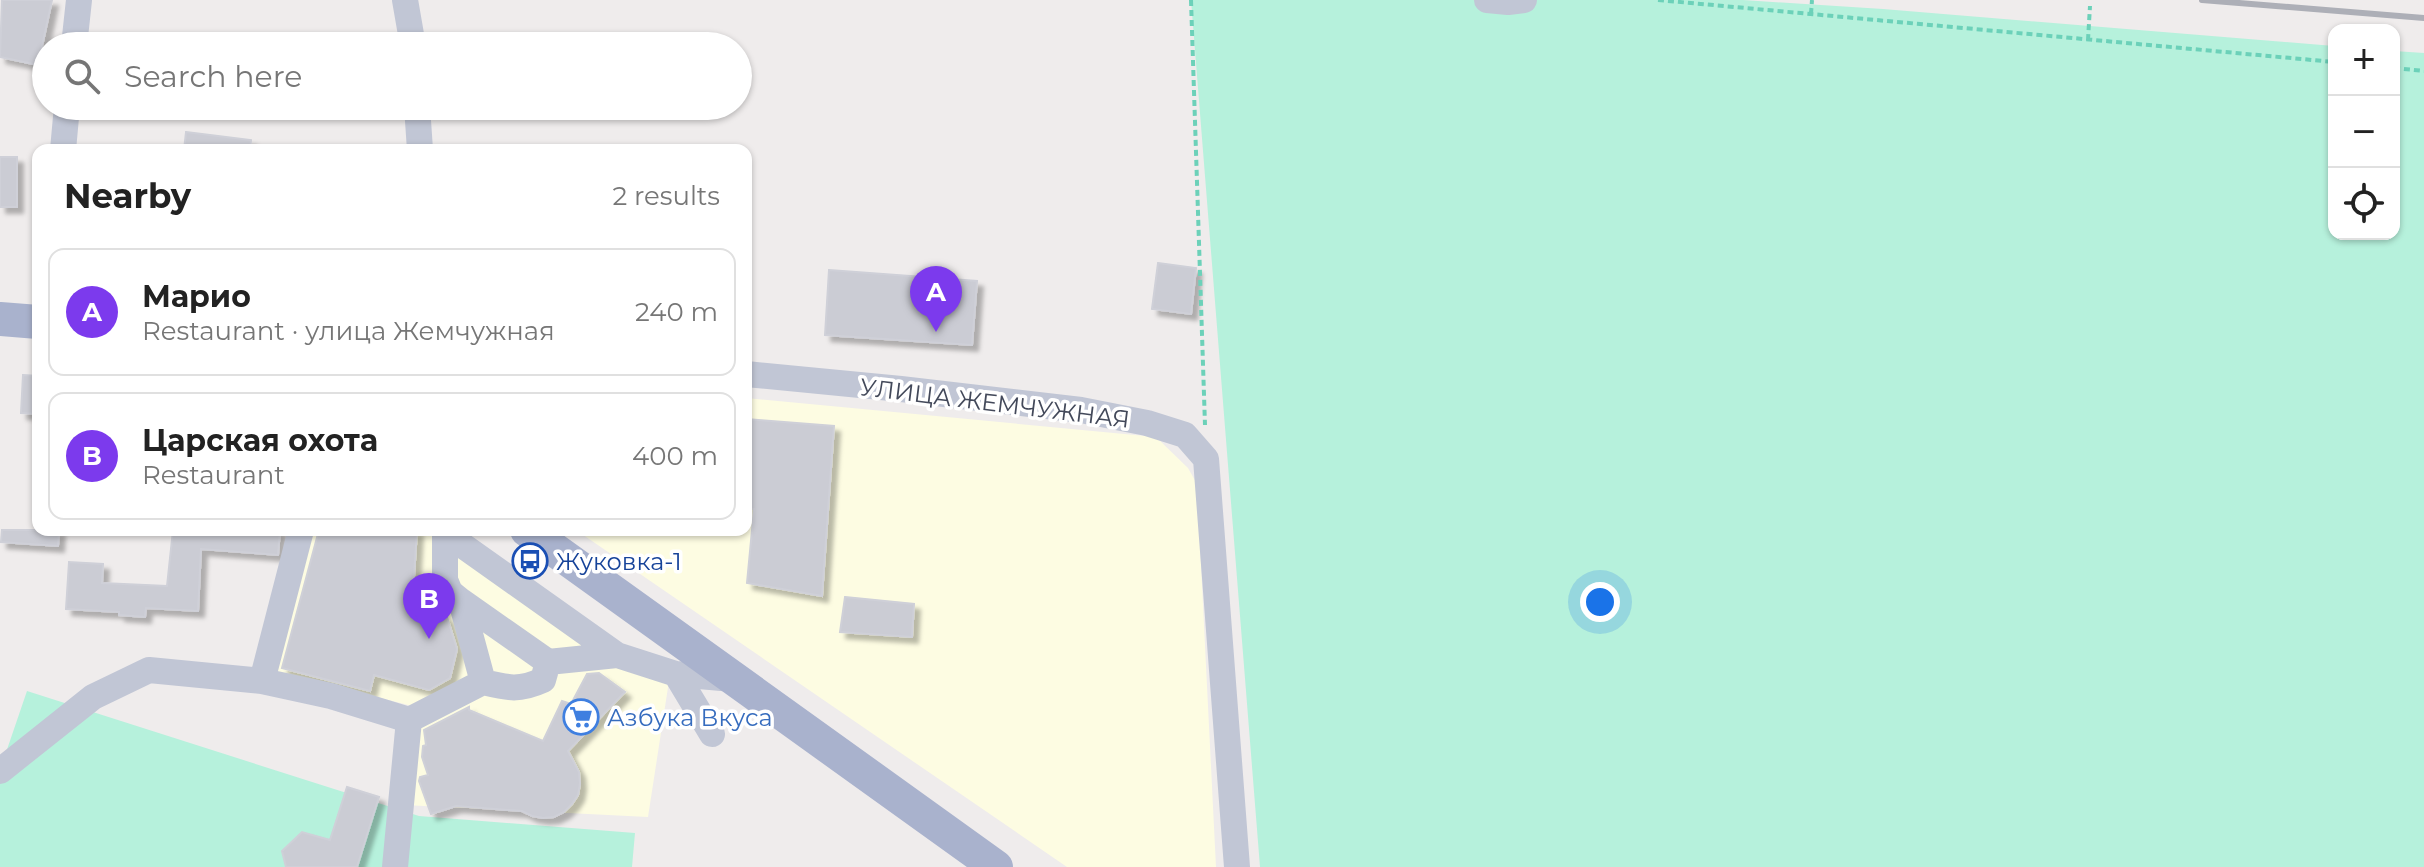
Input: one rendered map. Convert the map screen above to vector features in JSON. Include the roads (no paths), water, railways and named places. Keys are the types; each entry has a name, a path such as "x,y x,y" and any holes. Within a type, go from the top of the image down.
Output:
{"main road":[{"path":"0,319 32,322"},
{"path":"535,536 993,866"}],"street":[{"path":"76,32 79,0"},
{"path":"405,0 411,32"},
{"path":"1487,0 1524,0"},
{"path":"64,144 66,120"},
{"path":"418,120 420,144"},
{"name":"УЛИЦА ЖЕМЧУЖНАЯ","path":"752,375 1081,410 1147,423 1185,435 1206,459 1237,867"},
{"path":"262,681 299,536"},
{"path":"444,536 445,580 450,592 548,662 617,655"},
{"path":"450,536 617,655 676,674 733,679"},
{"path":"461,601 483,682"},
{"path":"0,771 93,697 149,670 262,681 331,696 409,720 483,682 510,689 530,686 543,680 548,662"},
{"path":"676,674 712,734"},
{"path":"395,867 409,720"}],"railway":[{"path":"2202,0 2424,18"}],"place":[{"name":"Марио","path":"936,332"},
{"name":"Жуковка-1","path":"530,561"},
{"name":"Царская охота","path":"429,639"},
{"name":"Азбука Вкуса","path":"581,717"}]}
